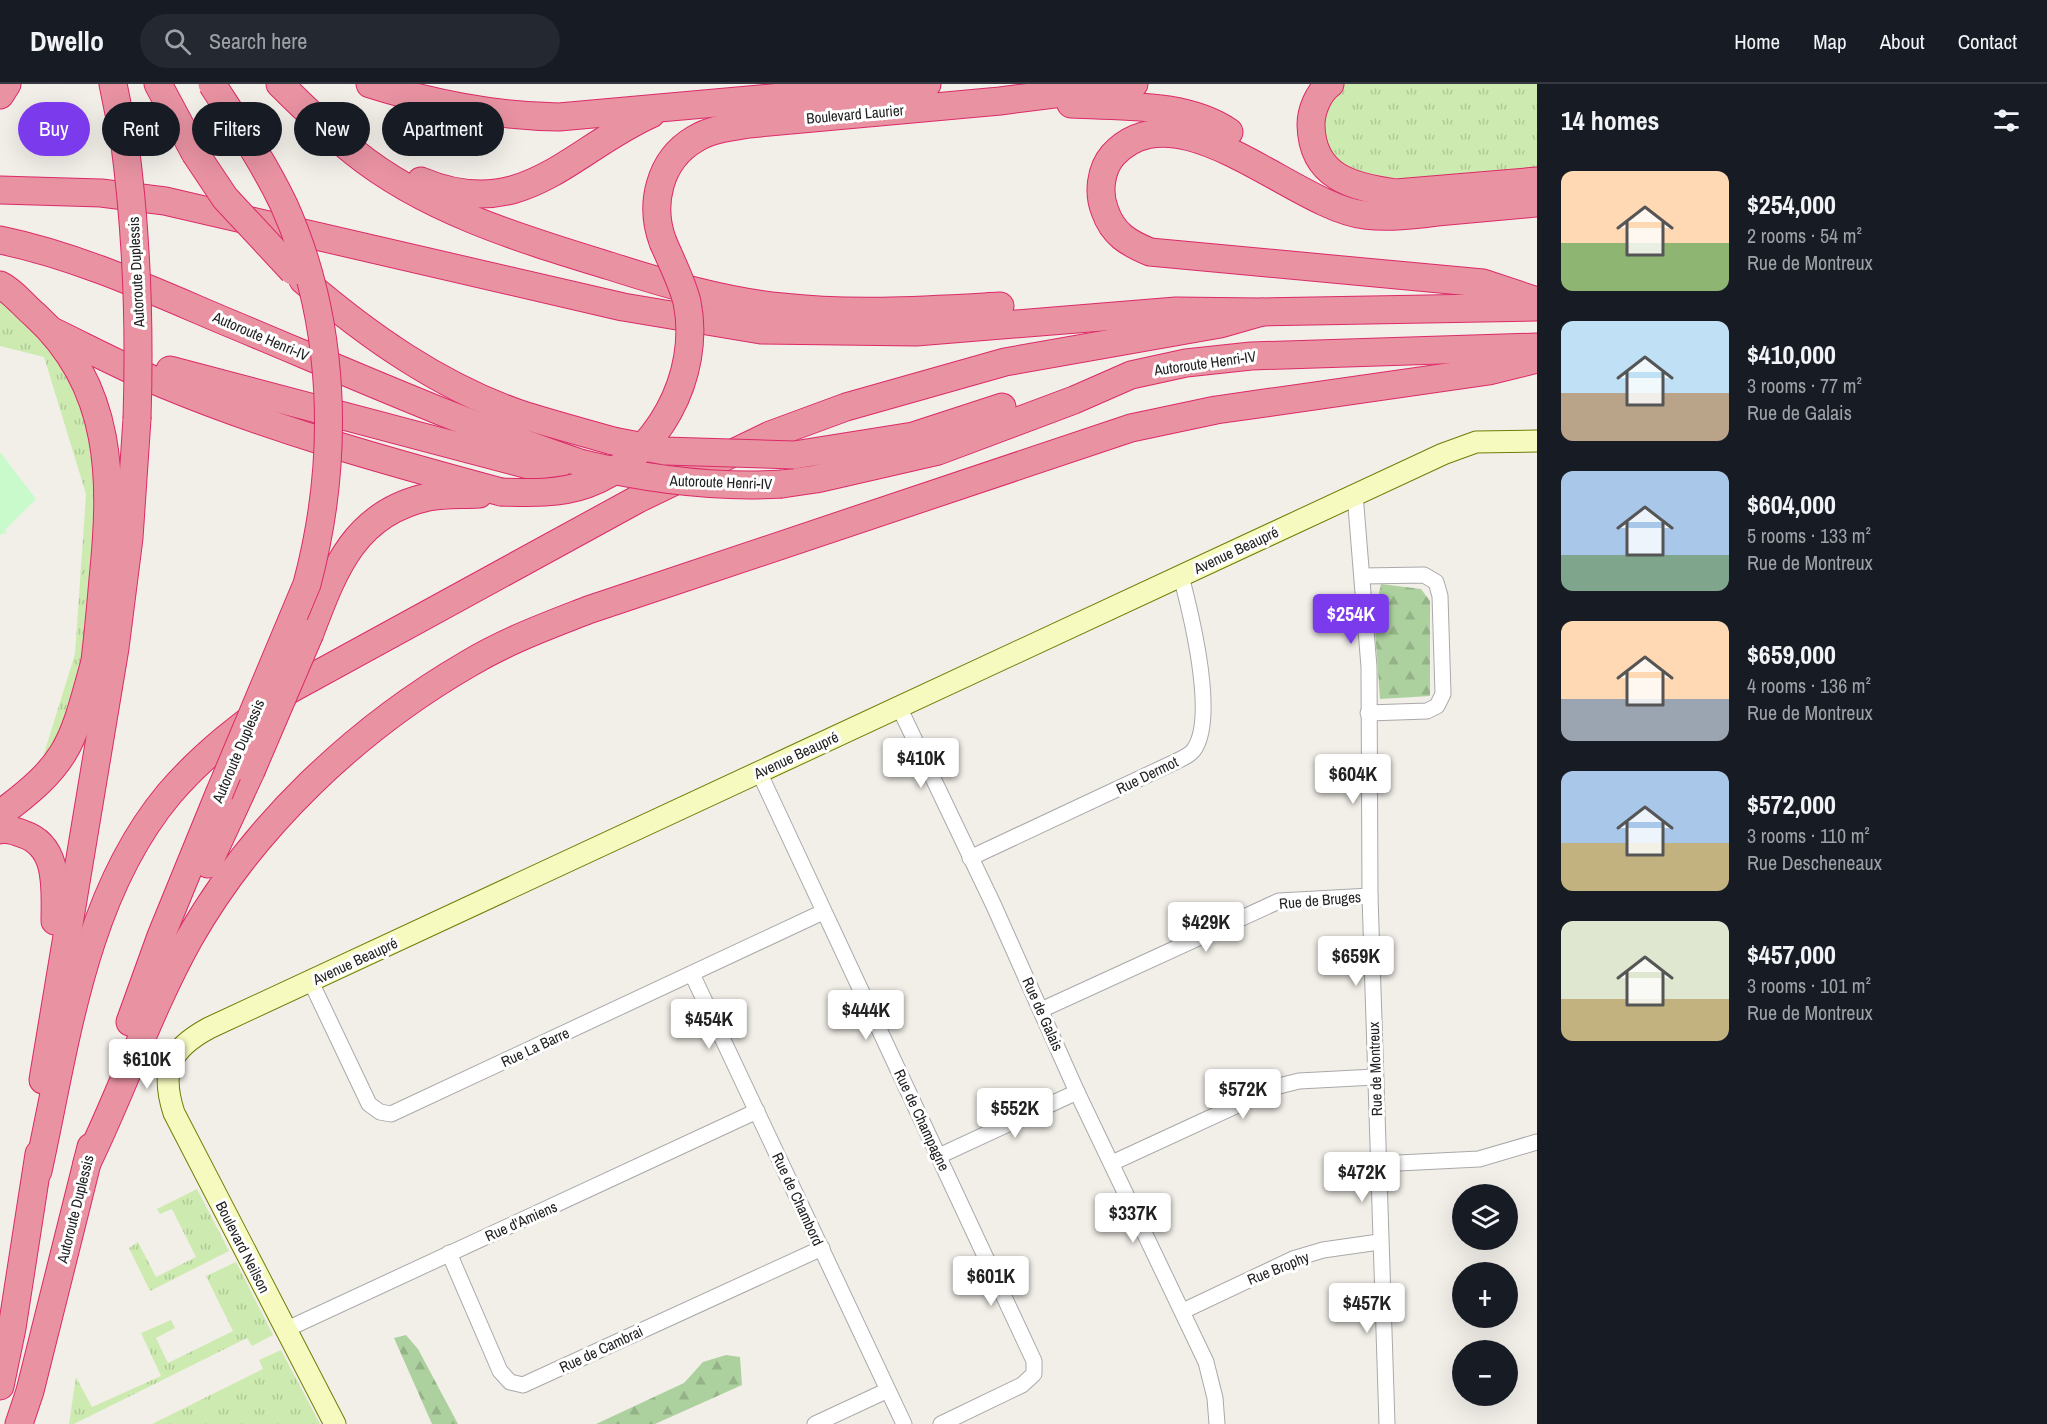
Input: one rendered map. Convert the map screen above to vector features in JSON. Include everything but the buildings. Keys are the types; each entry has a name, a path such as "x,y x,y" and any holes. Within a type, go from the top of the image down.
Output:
{"highway":[{"path":"0,95 7,84"},
{"name":"Autoroute Duplessis","path":"0,1386 38,1172 44,1060 116,648 129,538 137,419 139,340 135,243 124,138 113,84"},
{"path":"158,84 195,153 225,198 292,271 351,321 428,370 519,413 613,441 665,451 794,454 843,449 913,436 1041,395 1131,375"},
{"name":"Autoroute Duplessis","path":"19,1424 30,1391 105,1086 161,936 307,584 317,547 326,485 329,420 326,362 319,323 296,237 267,174 212,84"},
{"path":"280,84 300,102"},
{"path":"370,84 444,105 516,117 559,117 711,104"},
{"name":"Boulevard Laurier","path":"711,104 927,84"},
{"name":"Boulevard Laurier","path":"501,492 556,492 587,484 631,456 657,431 673,404 685,371 688,336 686,301 658,229 656,205 661,181 681,149 712,131 749,124 1000,100 1134,84"},
{"path":"1330,84 1314,106 1311,118 1312,143 1316,155 1324,165 1345,181 1396,193 1537,181"},
{"path":"1000,100 1149,108 1189,115 1225,129 1301,188"},
{"path":"370,151 411,177 432,185 461,192 490,193 518,189 545,178 631,123 654,112 711,104"},
{"path":"1537,203 1395,216 1364,215 1338,209 1233,152 1198,137 1176,133 1152,134 1124,144 1111,157 1103,172 1101,185 1102,205 1113,229 1124,240 1150,252 1483,283 1537,301"},
{"path":"360,156 403,184 481,223 647,278 731,299 781,307 847,312 1136,299 1176,311"},
{"path":"12,189 101,193 165,201 623,307 761,330 916,332 1176,311 1262,312 1537,307"},
{"name":"Autoroute Henri-IV","path":"0,240 37,249 111,274 387,389 567,468 674,481 752,486 816,480 938,451 1074,400 1131,375 1186,363 1251,356 1537,347"},
{"path":"0,260 10,293 53,332 81,375 94,408 106,451 110,513 95,661 54,964 44,1060"},
{"path":"38,1172 88,948 106,900 127,857 154,814 185,777 236,729 289,690 638,499 790,427 846,407 1005,362 1220,324 1262,312"},
{"path":"53,332 161,383 247,415 355,452 501,492"},
{"path":"99,354 567,468"},
{"path":"87,1163 119,1098 159,997 189,940 209,906 254,847 299,796 350,747 414,698 469,663 527,634 588,610 1131,428 1216,410 1489,371 1537,359"},
{"path":"134,1012 223,836 337,565 364,530 391,509 431,496 501,492"},
{"path":"0,814 39,784 63,756 72,738 95,661"},
{"path":"0,830 27,835 39,842 50,858 56,877 54,964"},
{"path":"26,1424 30,1391"}],"street":[{"name":"Avenue Beaupré","path":"170,1065 178,1050 192,1037 1355,494 1443,454 1476,442 1537,441"},
{"name":"Rue de Montreux","path":"1355,494 1369,667 1370,896 1379,1242 1387,1424"},
{"path":"1363,576 1424,575 1436,582 1440,596 1443,694 1437,706 1427,711 1368,713"},
{"name":"Rue Dermot","path":"970,858 1177,761 1194,750 1201,734 1201,675 1195,630 1181,576"},
{"name":"Rue de Galais","path":"899,707 1077,1092 1206,1362 1215,1398 1216,1424"},
{"name":"Rue de Champagne","path":"759,772 1034,1361 1034,1374 1022,1385 941,1424"},
{"name":"Rue de Bruges","path":"1041,1010 1280,901 1370,896"},
{"name":"Rue La Barre","path":"311,982 369,1104 380,1112 391,1114 823,912"},
{"name":"Rue de Chambord","path":"692,974 822,1248 886,1391 904,1424"},
{"name":"Boulevard Neilson","path":"170,1065 166,1084 174,1113 335,1424"},
{"path":"1112,1163 1279,1086 1299,1081 1375,1077"},
{"path":"939,1156 1077,1092"},
{"name":"Rue d'Amiens","path":"285,1330 757,1111"},
{"path":"1378,1164 1479,1159 1537,1142"},
{"name":"Rue Brophy","path":"1183,1311 1293,1259 1323,1250 1379,1242"},
{"name":"Rue de Cambrai","path":"449,1253 500,1371 510,1382 523,1385 822,1248"},
{"path":"814,1424 886,1391"}],"green space":[{"path":"1342,84 1537,84 1537,173 1372,183 1327,155 1319,115"},
{"path":"0,285 94,408 95,661 33,789 75,654 86,494 44,357 0,346"},
{"path":"0,452 36,499 5,530 7,532 0,535"},
{"path":"1381,584 1421,589 1430,601 1430,696 1380,699 1374,616"},
{"path":"197,1189 229,1251 150,1291 129,1248 138,1242 156,1277 196,1257 172,1209 160,1214 157,1209"},
{"path":"236,1262 273,1335 252,1346 247,1338 74,1424 69,1424 76,1377 92,1407 161,1376 141,1333 171,1320 175,1328 156,1338 168,1363 233,1331 206,1276"},
{"path":"406,1335 418,1349 458,1424 432,1424 394,1338"},
{"path":"281,1350 320,1424 152,1424 263,1369 259,1360"},
{"path":"726,1355 740,1357 742,1385 655,1424 596,1424 684,1383 703,1362"}]}
